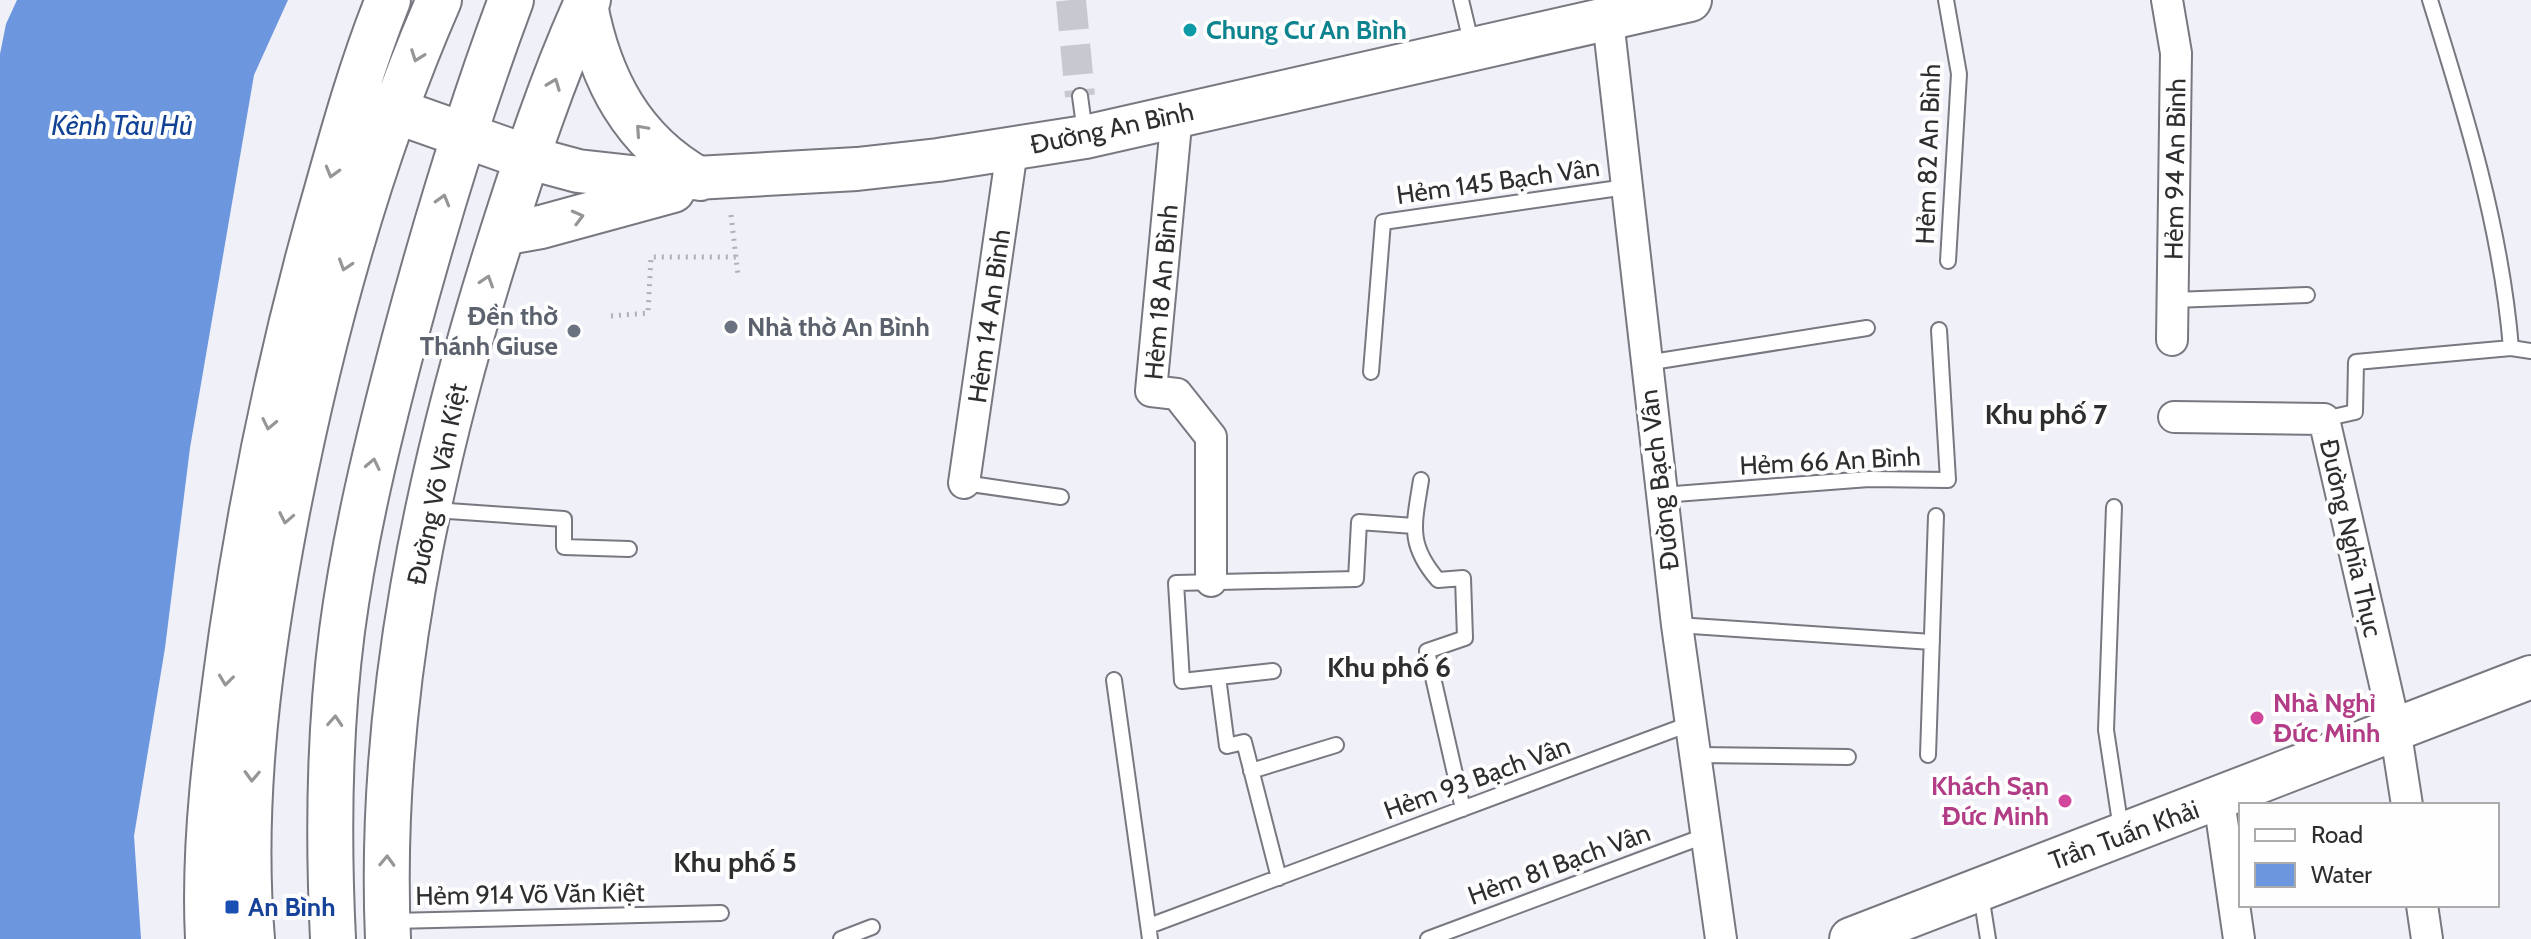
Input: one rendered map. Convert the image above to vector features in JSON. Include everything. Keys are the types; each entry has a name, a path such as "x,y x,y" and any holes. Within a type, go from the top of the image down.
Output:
{"highway":[{"path":"208,939 205,875 226,676 248,522 292,310 353,97 388,0"},
{"path":"252,939 253,758 276,570 310,389 338,287 397,112 439,0"},
{"path":"333,939 332,763 342,632 381,426 462,134 511,0"},
{"name":"Đường Võ Văn Kiệt","path":"388,930 387,840 396,691 429,509 465,355 502,234 526,157 587,2"},
{"path":"353,97 526,157"},
{"path":"425,266 461,238 502,234"}],"street":[{"name":"Đường An Bình","path":"526,157 578,171 617,177 715,179 857,169 1012,150 1085,137 1473,49 1606,10 1690,0"},
{"name":"Hẻm 94 An Bình","path":"2167,0 2176,53 2172,340"},
{"path":"587,2 595,50 615,98 661,152 715,179"},
{"name":"Đường Bạch Vân","path":"1606,10 1677,625 1721,939"},
{"name":"Hẻm 18 An Bình","path":"1177,114 1151,391 1177,394 1211,437 1211,581"},
{"name":"Hẻm 14 An Bình","path":"964,483 1012,150"},
{"path":"502,234 526,231 715,179"},
{"name":"Đường Nghĩa Thục","path":"2174,417 2324,419 2395,728 2407,803"},
{"name":"Trần Tuấn Khải","path":"1851,939 2122,833 2219,800 2395,728 2531,677"},
{"path":"2219,800 2239,939"},
{"path":"2422,907 2427,939"}],"lane":[{"path":"1461,0 1473,49"},
{"name":"Hẻm 82 An Bình","path":"1946,0 1959,74 1948,261"},
{"path":"2430,0 2485,183 2505,275 2511,348"},
{"path":"1080,96 1085,137"},
{"name":"Hẻm 145 Bạch Vân","path":"1371,372 1383,222 1626,187"},
{"path":"2173,300 2307,295"},
{"path":"1645,363 1867,328"},
{"name":"Hẻm 66 An Bình","path":"1662,495 1869,479 1948,480 1939,330"},
{"path":"2324,419 2355,412 2356,362 2511,348 2531,351"},
{"path":"1421,480 1414,526 1421,560 1438,580 1463,578 1465,638 1427,651 1463,809"},
{"path":"964,483 1061,497"},
{"path":"2114,507 2106,730 2122,833"},
{"path":"429,509 564,519 564,547 629,549"},
{"path":"1928,755 1936,516"},
{"path":"1273,671 1182,681 1176,583 1356,579 1359,522 1414,526"},
{"path":"1677,625 1932,642"},
{"path":"1218,677 1227,746 1244,742 1279,878"},
{"path":"1114,680 1150,932"},
{"name":"Hẻm 93 Bạch Vân","path":"1150,932 1279,878 1693,723"},
{"path":"1251,771 1336,745"},
{"path":"1697,755 1848,757"},
{"name":"Hẻm 81 Bạch Vân","path":"1428,939 1707,835"},
{"path":"1980,890 1988,939"},
{"name":"Hẻm 914 Võ Văn Kiệt","path":"388,930 721,913"},
{"path":"841,939 872,927"}],"path":[{"path":"715,179 738,275"},
{"path":"611,316 648,313 651,257 736,257"}],"water":[{"name":"Kênh Tàu Hủ","path":"17,0 288,0 254,75 190,448 165,648 134,836 141,939 0,939 0,54 6,24"}],"tunnel":[{"path":"1071,0 1080,96"}],"place":[{"name":"Chung Cư An Bình","path":"1190,30"},
{"name":"Nhà thờ An Bình","path":"731,327"},
{"name":"Đền thờ Thánh Giuse","path":"574,331"},
{"name":"Nhà Nghỉ Đức Minh","path":"2257,718"},
{"name":"Khách Sạn Đức Minh","path":"2065,801"},
{"name":"An Bình","path":"232,907"}],"district":[{"name":"Khu phố 7","path":"2046,414"},
{"name":"Khu phố 6","path":"1389,667"},
{"name":"Khu phố 5","path":"735,862"}]}
